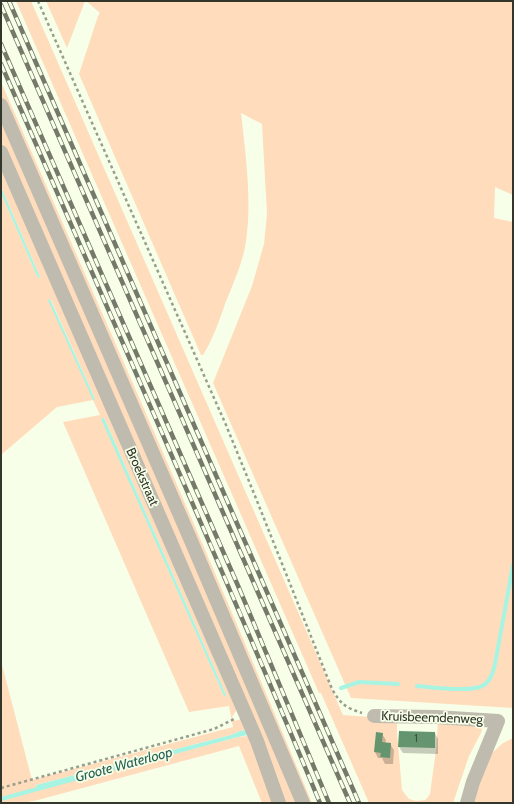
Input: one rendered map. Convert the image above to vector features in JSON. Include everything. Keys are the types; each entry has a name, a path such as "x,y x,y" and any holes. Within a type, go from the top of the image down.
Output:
{"street":[{"path":"1,105 189,536 303,803"},
{"name":"Broekstraat","path":"1,152 257,741 279,803"},
{"name":"Kruisbeemdenweg","path":"374,716 436,717 498,721 473,782 467,803"}],"path":[{"path":"38,1 226,425 332,689 340,702 350,709 374,716"},
{"path":"1,788 214,729 245,713"}],"shaded area":[{"path":"16,1 31,1 343,715 397,719 402,790 409,799 416,801 425,800 430,794 438,722 483,726 469,756 453,803 369,803 321,693 319,693"},
{"path":"46,1 85,1 67,48"},
{"path":"86,1 513,1 513,195 495,187 494,218 513,222 513,708 351,698 213,383 252,286 264,244 267,214 262,124 241,113 247,168 248,195 248,223 245,249 216,330 207,349 203,355 201,355 79,74 100,13"},
{"path":"1,82 197,532 312,803 282,803 158,507 1,145"},
{"path":"1,160 239,706 232,717 235,721 241,719 246,723 275,803 262,803 239,746 38,800 22,803 1,803 1,661 32,780 233,727 229,706 189,712 63,422 100,415 93,400 57,407 1,455 1,193 37,276 39,278 40,277 1,187","holes":["49,300 51,300 95,399 93,399","104,418 226,695 225,697 102,419","246,730 248,735 38,790 36,785 231,735"]},
{"path":"513,738 513,803 471,803 492,753 503,743"}],"water":[{"path":"1,187 40,277 39,278 1,193"},
{"path":"50,299 95,399 93,400 48,300"},
{"path":"103,418 226,695 225,697 101,419"},
{"path":"246,730 248,735 38,791 36,785 231,735"}],"building":[{"path":"399,731 435,732 435,748 398,747"},
{"path":"376,732 383,733 382,742 391,743 390,758 380,757 381,753 374,752"}],"waterway":[{"name":"Groote Waterloop","path":"417,686 471,689 484,685 488,681 495,664 513,565"},
{"name":"Groote Waterloop","path":"341,688 359,682 398,684"},
{"name":"Groote Waterloop","path":"1,799 41,788"}],"railway":[{"path":"9,1 359,803"},
{"path":"1,5 350,803"},
{"path":"1,44 239,588 329,803"},
{"path":"1,64 202,525 320,803"}]}
